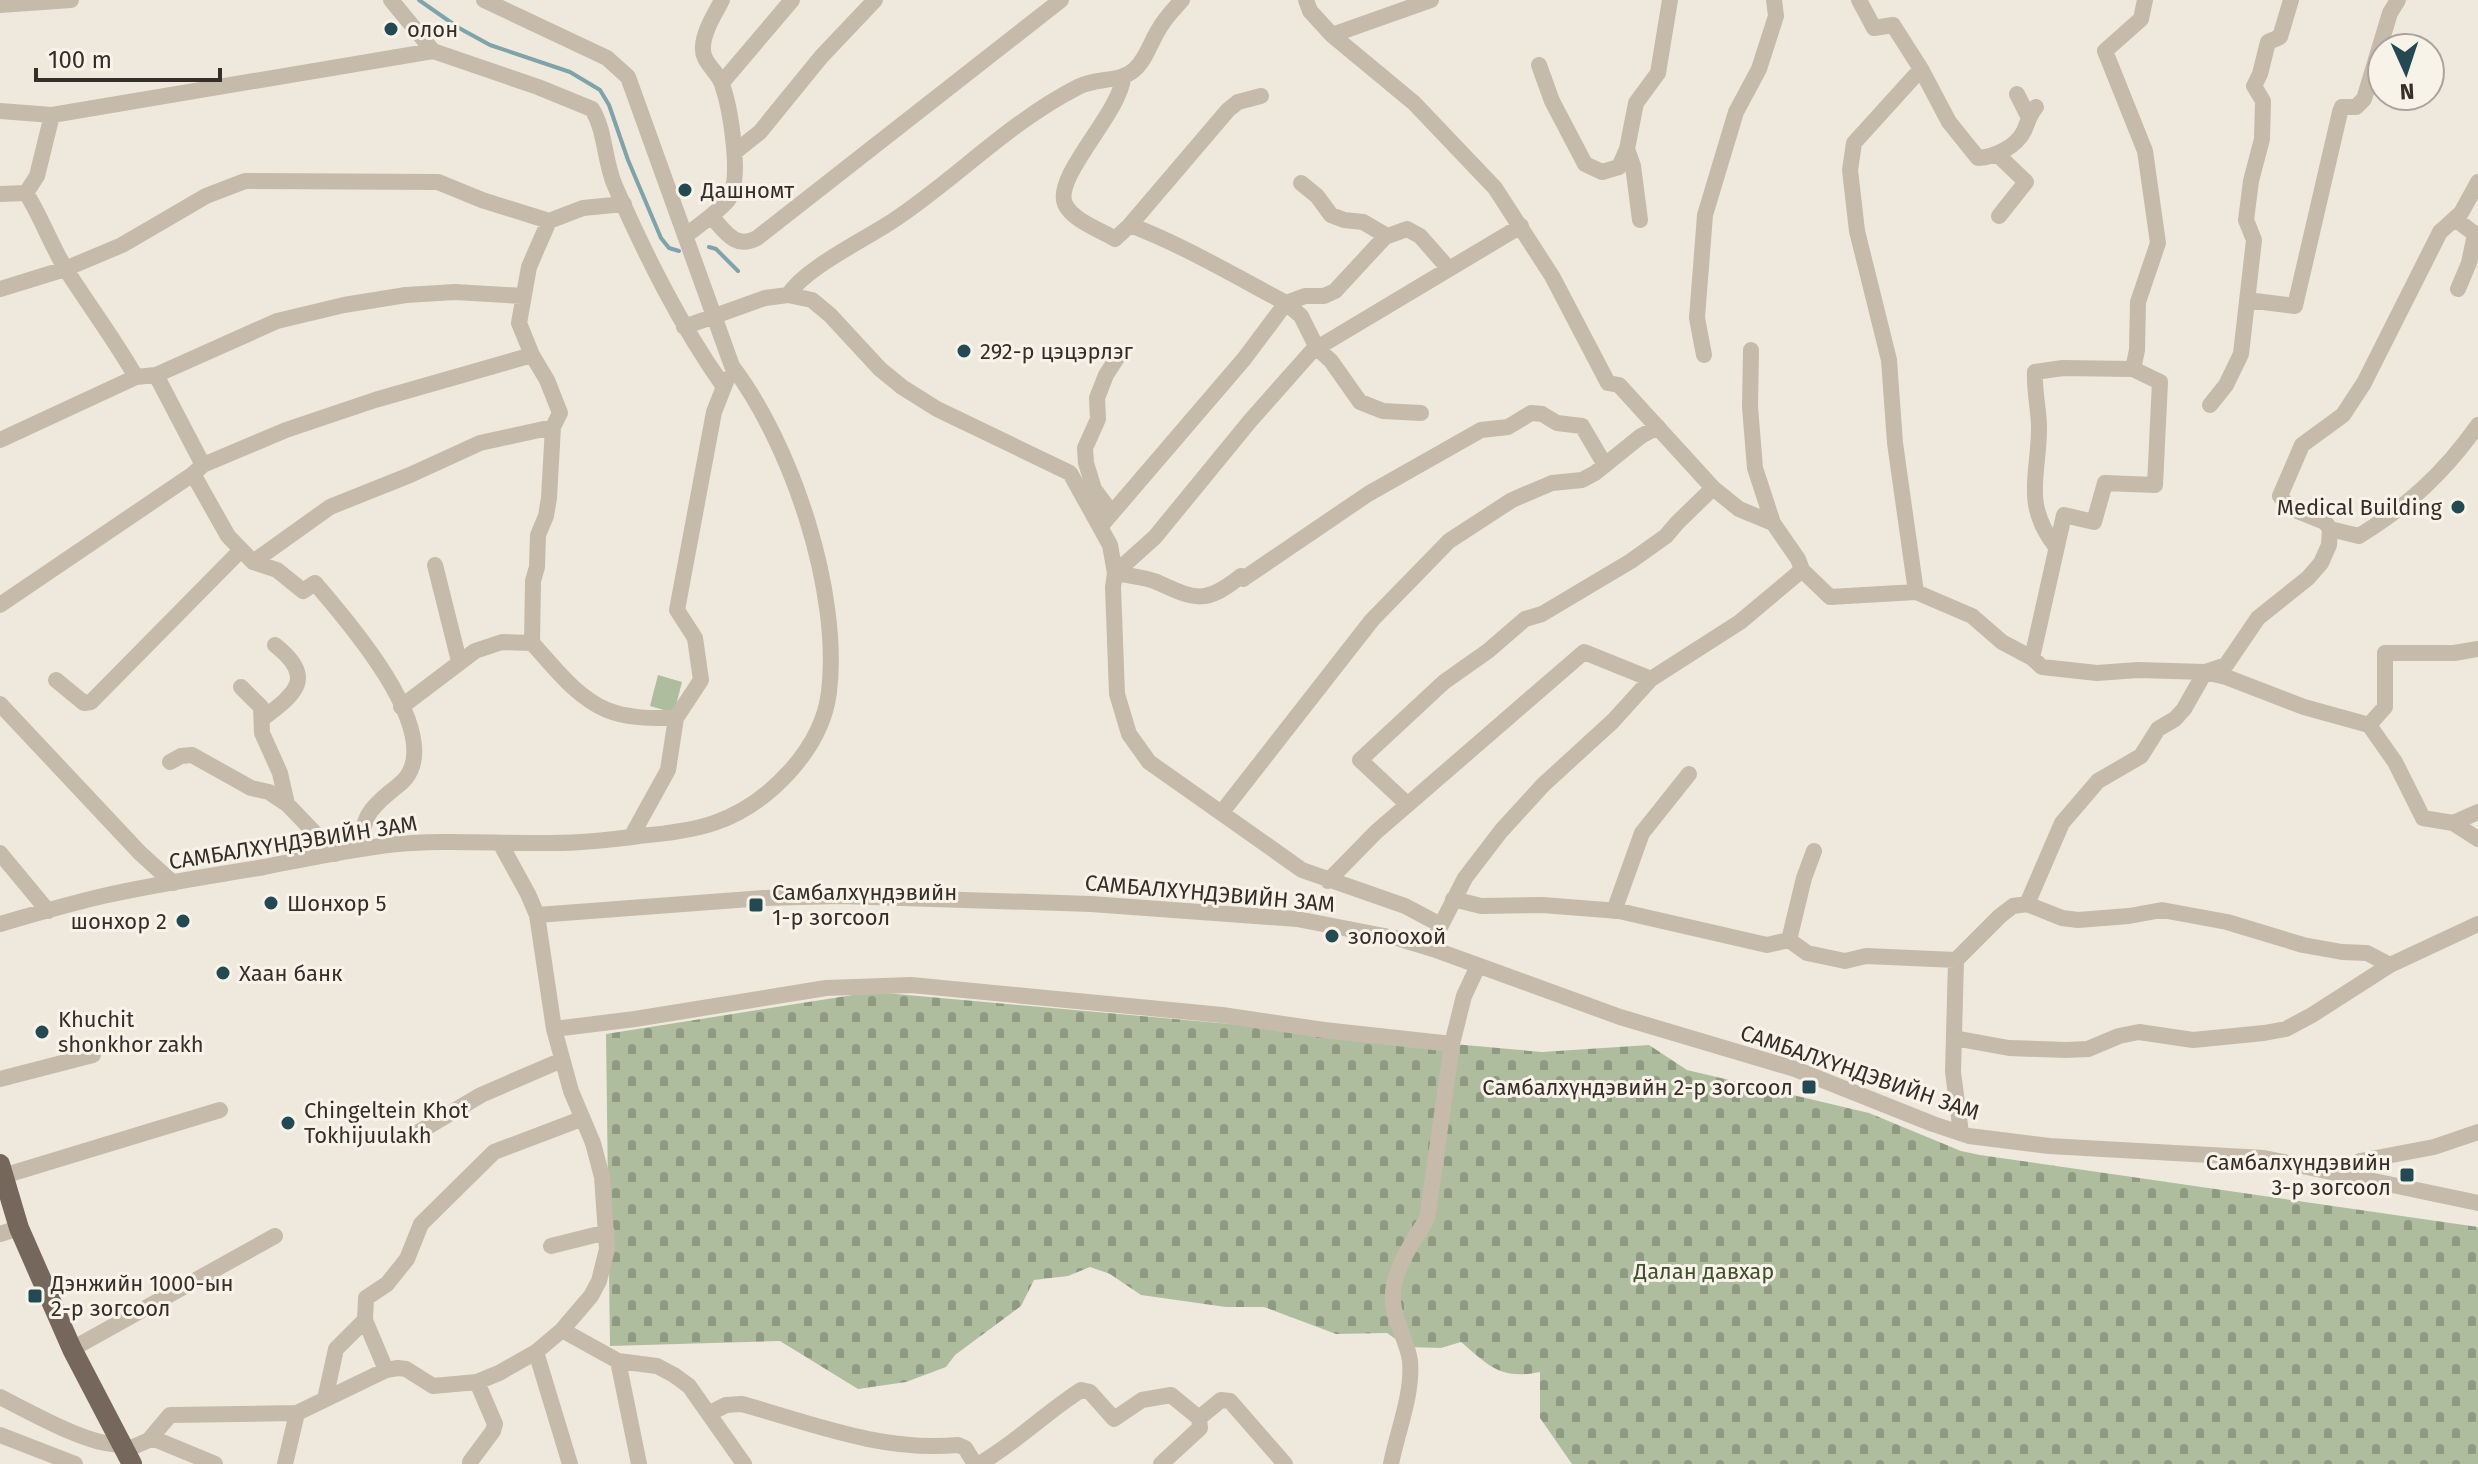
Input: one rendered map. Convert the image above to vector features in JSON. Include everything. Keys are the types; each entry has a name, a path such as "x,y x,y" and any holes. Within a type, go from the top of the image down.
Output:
{"main road":[{"path":"2,1170 10,1231 127,1453"}],"street":[{"path":"0,5 71,0"},
{"path":"391,0 433,51"},
{"name":"САМБАЛХҮНДЭВИЙН ЗАМ","path":"0,924 103,896 361,849 411,843 552,843 688,830 713,823 750,806 780,781 803,752 821,720 829,693 828,624 815,544 790,473 748,386 732,366 628,77 607,58 484,0"},
{"path":"685,236 711,216 733,190 735,152 721,80 704,58 702,46 722,0"},
{"path":"721,80 792,0"},
{"path":"735,152 760,132 821,57 875,0"},
{"path":"711,216 738,243 745,244 757,238 1061,0"},
{"path":"788,295 801,280 896,219 960,173 1022,119 1098,78 1123,78 1138,68 1160,27 1182,0"},
{"path":"1306,0 1310,11 1332,35 1414,103 1495,188 1552,276 1608,383 1619,385 1713,488 1739,509 1773,523"},
{"path":"1332,35 1431,0"},
{"path":"1539,65 1552,101 1585,164 1602,172 1619,167 1627,149 1636,103 1658,73 1670,0"},
{"path":"1704,355 1697,318 1705,215 1736,112 1763,55 1776,16 1774,0"},
{"path":"1859,0 1874,28 1893,25 1949,122 1978,158 1998,155 2023,134 2032,112 2017,94"},
{"path":"2133,369 2137,350 2138,302 2158,243 2145,151 2105,51 2141,19 2145,0"},
{"path":"2210,405 2226,385 2241,354 2254,240 2246,220 2251,181 2262,139 2263,101 2254,86 2268,42 2280,37 2291,0"},
{"path":"2247,300 2295,306 2340,112 2342,107 2356,107 2364,99 2390,13 2398,0"},
{"path":"0,111 52,115 433,51 590,107 598,122 611,175 624,204 684,327 724,387"},
{"path":"1916,592 1895,443 1889,360 1857,231 1850,170 1854,143 1921,69"},
{"path":"1123,78 1122,93 1074,166 1063,193 1065,204 1074,215 1115,239 1228,110 1238,102 1261,96"},
{"path":"26,193 37,176 52,115"},
{"path":"1627,149 1633,166 1640,220"},
{"path":"1998,155 2026,182 1999,216"},
{"path":"0,289 65,269 122,245 206,196 245,181 438,182 549,221 583,208 624,204"},
{"path":"2027,904 2062,823 2098,781 2141,756 2158,729 2175,719 2184,709 2205,672 2226,665 2258,618 2308,578 2321,563 2329,545 2330,529 2325,522 2290,508 2280,496 2290,471 2302,445 2343,415 2359,391 2433,243 2461,213 2478,182"},
{"path":"1301,183 1317,196 1331,215 1363,222 1387,236"},
{"path":"0,194 26,193"},
{"path":"26,193 42,218 65,269 136,377"},
{"path":"2455,219 2475,234 2469,263 2458,289"},
{"path":"549,221 529,267 519,323 560,413 553,427 546,516 538,535 537,567 533,581 532,643 575,689 607,710 640,718 676,718"},
{"path":"1130,225 1151,231 1286,303 1301,316 1317,348 1331,361 1360,402 1383,411 1421,413"},
{"path":"1115,573 1155,537 1250,421 1317,348 1521,226"},
{"path":"1100,527 1244,359 1286,303 1335,291 1387,236 1407,229 1420,236 1449,269"},
{"path":"0,440 136,377 156,375 277,321 344,305 406,295 455,292 523,296"},
{"path":"684,327 765,298 788,295 806,297 823,308 880,369 910,393 1070,473 1110,545 1115,573 1114,677 1117,694 1129,734 1149,762 1282,858 1328,881 1405,906 1439,924"},
{"path":"1751,350 1750,407 1755,468 1773,523 1802,570 1830,597 1916,592 1972,616 2002,642 2042,667 2097,673 2138,670 2205,672 2304,707 2369,725 2395,762 2423,818 2453,823 2478,839"},
{"path":"0,605 198,470 286,430 398,392 532,355"},
{"path":"1111,512 1094,489 1085,448 1098,419 1097,398 1117,358"},
{"path":"631,837 668,770 676,718 701,680 695,638 677,610 714,412 732,366"},
{"path":"2032,658 2064,515 2094,522 2105,483 2155,485 2160,382 2133,369 2063,368 2035,372 2039,429 2033,484 2037,510 2045,532 2056,547"},
{"path":"156,375 228,536 247,556 277,570 303,591 315,583 352,625 390,678 411,733 414,762 404,781 368,813 363,826 361,849"},
{"path":"1115,573 1157,582 1194,598 1211,594 1241,576 1243,579 1368,494 1481,430 1508,427 1531,413 1542,414 1557,423 1582,426 1605,465"},
{"path":"2330,529 2359,536 2394,515 2451,463 2478,425"},
{"path":"56,680 84,703 91,702 247,556 330,507 480,443 553,427"},
{"path":"1222,812 1372,620 1449,541 1512,500 1552,483 1582,480 1658,427"},
{"path":"1407,804 1360,760 1444,682 1488,651 1525,619 1542,614 1643,553 1666,536 1713,488"},
{"path":"435,565 459,661"},
{"path":"1433,949 1439,924 1465,878 1501,831 1543,785 1613,721 1651,679 1740,622 1802,570"},
{"path":"401,707 475,651 502,642 532,643"},
{"path":"262,719 295,693 298,668 275,645"},
{"path":"2369,725 2385,707 2385,653 2454,653 2478,649"},
{"path":"1328,881 1407,804 1584,652 1651,679"},
{"path":"241,687 261,707 262,733 280,773 287,804"},
{"path":"0,704 140,853 173,883"},
{"path":"170,762 192,755 251,788 269,792 287,804 335,854"},
{"path":"1614,911 1642,833 1689,774"},
{"path":"2453,823 2478,812"},
{"path":"0,1397 127,1453 149,1440 165,1419 174,1414 297,1413 386,1370 406,1369 433,1386 477,1382 536,1352 562,1330 591,1296 599,1281 607,1249 602,1177 554,1029 537,915 500,843"},
{"path":"1789,940 1814,851"},
{"path":"0,853 48,911"},
{"name":"САМБАЛХҮНДЭВИЙН ЗАМ","path":"537,915 798,897 997,899 1216,911 1297,919 1384,935 1433,949 1668,1032 1795,1069 1961,1133 1987,1140 2244,1156 2478,1203"},
{"path":"1453,899 1481,906 1542,905 1614,911 1767,945 1789,940 1807,953 1845,961 1866,956 1956,960"},
{"path":"1961,1133 1953,1072 1956,960 2013,906 2027,904 2062,918 2078,920 2162,910 2227,922 2291,942 2342,952 2367,953 2390,965"},
{"path":"1954,1038 2009,1048 2056,1051 2088,1049 2119,1036 2139,1032 2193,1040 2286,1029 2390,965 2478,924"},
{"path":"1391,1464 1408,1394 1410,1361 1393,1306 1394,1281 1427,1219 1452,1044 1464,996 1478,966"},
{"path":"554,1029 826,988 911,985 1222,1015 1452,1044"},
{"path":"0,1079 93,1055"},
{"path":"412,1136 481,1095 562,1060"},
{"path":"2,1170 220,1110"},
{"path":"386,1370 365,1320 366,1298 387,1284 407,1259 421,1224 494,1152 581,1119"},
{"path":"2337,1173 2360,1161 2434,1147 2478,1132"},
{"path":"551,1246 607,1232"},
{"path":"72,1349 275,1236"},
{"path":"325,1399 336,1349 365,1320"},
{"path":"562,1330 618,1361 657,1366 689,1386 744,1464"},
{"path":"536,1352 570,1464"},
{"path":"618,1361 639,1464"},
{"path":"470,1462 495,1424 477,1382"},
{"path":"710,1413 726,1405 742,1404 865,1440 910,1446 958,1445 965,1448 977,1464 1007,1448 1047,1412 1081,1390 1090,1392 1114,1419 1142,1400 1171,1395 1199,1418 1200,1428 1161,1464"},
{"path":"1199,1418 1221,1400 1230,1401 1278,1462"},
{"path":"285,1464 297,1413"},
{"path":"0,1435 75,1464"},
{"path":"149,1440 172,1445 215,1464"}],"green space":[{"path":"658,675 682,682 674,713 650,706"},
{"name":"Далан давхар","path":"885,993 1542,1052 1649,1045 1687,1070 1869,1113 1961,1151 2478,1227 2478,1464 1572,1464 1540,1418 1540,1372 1515,1374 1496,1369 1461,1342 1441,1348 1407,1347 1387,1333 1336,1334 1264,1307 1226,1307 1141,1295 1110,1274 1090,1267 1068,1276 1034,1280 1021,1306 955,1355 946,1367 906,1382 858,1389 780,1341 610,1346 606,1034 853,995"}],"waterway":[{"path":"419,0 490,45 570,72 600,90 609,105 661,238 669,248 679,251"},
{"path":"709,247 716,249 738,271"}],"place":[{"name":"олон","path":"391,29"},
{"name":"Дашномт","path":"685,190"},
{"name":"292-р цэцэрлэг","path":"964,351"},
{"name":"Medical Building","path":"2458,507"},
{"name":"Шонхор 5","path":"271,903"},
{"name":"Самбалхүндэвийн 1-р зогсоол","path":"756,905"},
{"name":"шонхор 2","path":"183,921"},
{"name":"золоохой","path":"1332,936"},
{"name":"Хаан банк","path":"223,973"},
{"name":"Khuchit shonkhor zakh","path":"42,1032"},
{"name":"Самбалхүндэвийн 2-р зогсоол","path":"1809,1087"},
{"name":"Chingeltein Khot Tokhijuulakh","path":"288,1123"},
{"name":"Самбалхүндэвийн 3-р зогсоол","path":"2407,1175"},
{"name":"Дэнжийн 1000-ын 2-р зогсоол","path":"35,1296"}]}
